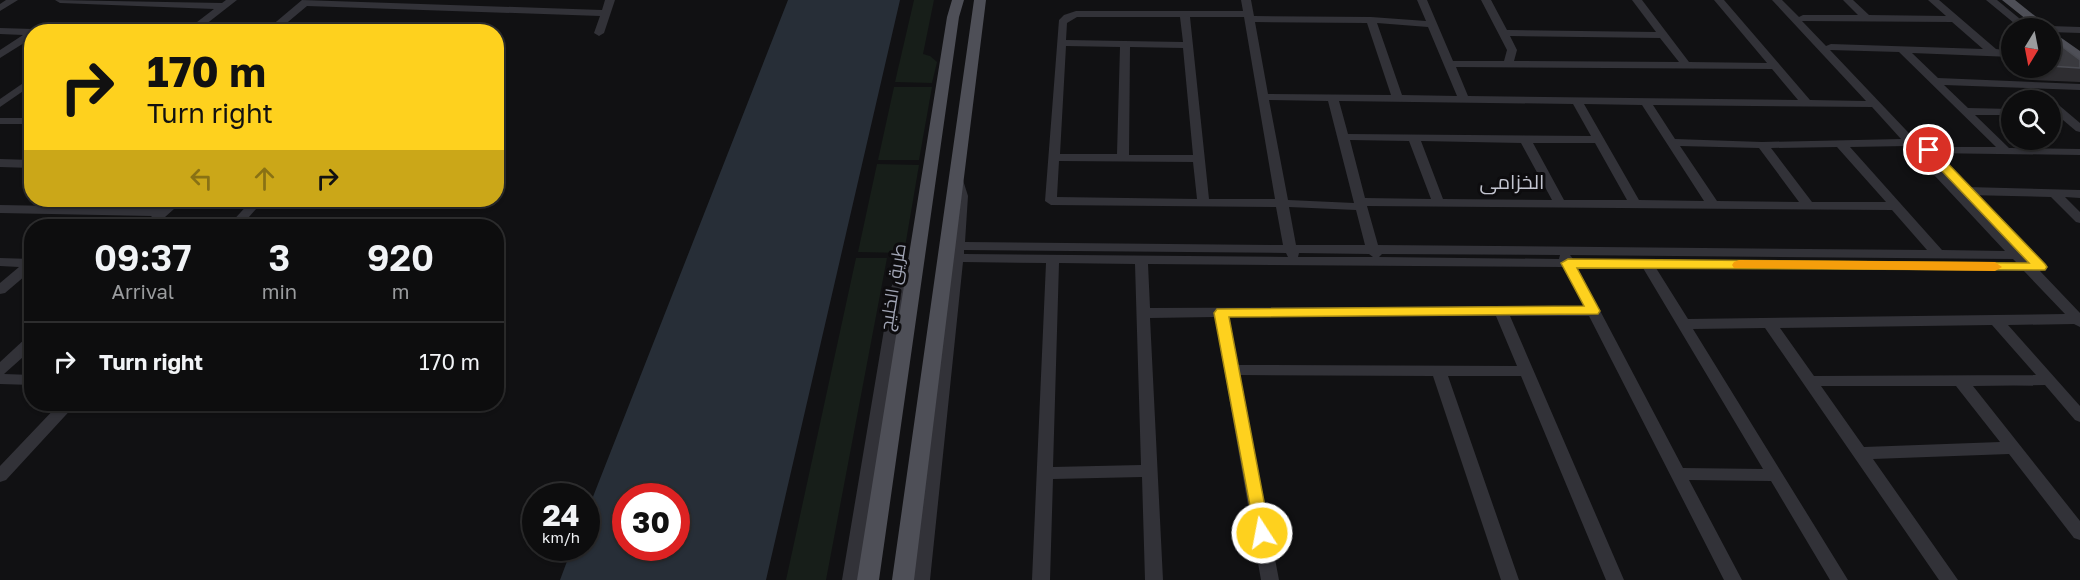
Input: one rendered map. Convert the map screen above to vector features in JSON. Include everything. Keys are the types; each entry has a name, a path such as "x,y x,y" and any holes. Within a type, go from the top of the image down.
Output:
{"main road":[{"name":"طريق الخليج","path":"868,580 953,17 958,0"},
{"path":"903,580 980,0"},
{"path":"2008,0 2031,18"},
{"path":"2061,41 2080,57"}],"street":[{"path":"0,8 13,0"},
{"path":"60,0 228,3"},
{"path":"542,11 544,0"},
{"path":"599,33 610,0"},
{"path":"1246,0 1290,248 1296,261"},
{"path":"1422,0 1464,99"},
{"path":"1486,0 1512,50 1508,64"},
{"path":"1637,0 1686,65"},
{"path":"1719,0 1807,103"},
{"path":"1777,0 1910,142 2028,261"},
{"path":"1786,0 1967,191 2079,317"},
{"path":"1848,0 1866,18"},
{"path":"1933,0 1993,52"},
{"path":"1991,0 2014,18"},
{"path":"279,24 306,2 607,13"},
{"path":"200,24 228,3"},
{"path":"1432,24 1185,14 1076,14 1067,17 1062,22 1051,201 1896,206"},
{"path":"1185,14 1203,202"},
{"path":"1803,18 1955,19"},
{"path":"1371,20 1397,98"},
{"path":"2061,31 2080,30"},
{"path":"0,31 24,32"},
{"path":"1503,33 1664,35"},
{"path":"0,56 24,38"},
{"path":"1061,43 1188,45"},
{"path":"1124,158 1125,44"},
{"path":"1831,47 2001,53"},
{"path":"1902,49 2001,146"},
{"path":"1449,64 1775,66"},
{"path":"1934,81 2080,87"},
{"path":"0,104 24,86"},
{"path":"2032,86 2036,90"},
{"path":"1264,97 1874,104"},
{"path":"1333,98 1372,249 1382,262"},
{"path":"1576,100 1635,204"},
{"path":"1645,101 1713,205"},
{"path":"1965,111 2001,112"},
{"path":"2061,116 2080,129"},
{"path":"0,121 24,121"},
{"path":"1344,137 1599,140"},
{"path":"1414,138 1438,202"},
{"path":"1525,139 1560,203"},
{"path":"1670,142 1762,145 1910,142"},
{"path":"1841,144 1938,254"},
{"path":"1762,145 1809,206"},
{"path":"1929,150 2001,150"},
{"path":"2005,150 2080,152"},
{"path":"1053,157 1198,159"},
{"path":"0,163 24,164"},
{"path":"921,580 962,196 957,171"},
{"path":"1967,191 2080,194"},
{"path":"2054,193 2080,219"},
{"path":"156,219 169,207"},
{"path":"240,219 254,207"},
{"path":"0,209 163,212"},
{"path":"957,252 1290,248 1565,257 1647,264 1990,267 2028,261"},
{"path":"957,252 1053,259 1141,260 1382,262 1685,252 1938,254 2028,261"},
{"path":"1685,252 1722,264"},
{"path":"1565,257 1732,580"},
{"path":"851,580 898,288 903,273 916,258"},
{"path":"1041,580 1053,259"},
{"path":"1141,260 1154,580"},
{"path":"0,262 24,263"},
{"path":"1647,264 1839,580"},
{"path":"0,290 24,269"},
{"path":"1501,311 1615,580"},
{"path":"1143,313 1593,311"},
{"path":"1221,313 1270,580"},
{"path":"1684,324 2079,317"},
{"path":"1996,320 2080,416"},
{"path":"1769,323 1949,580"},
{"path":"0,370 24,348"},
{"path":"1232,370 1526,371"},
{"path":"1439,371 1510,580"},
{"path":"0,379 24,380"},
{"path":"1960,380 2080,533"},
{"path":"1810,381 2048,380"},
{"path":"0,476 61,411"},
{"path":"1860,453 2013,448"},
{"path":"1045,473 1149,471"},
{"path":"1677,474 1775,475"}],"shaded area":[{"path":"788,0 900,0 766,580 560,580 567,561 600,561 598,483"},
{"path":"914,0 934,0 923,54 937,62 932,83 895,82"},
{"path":"894,87 932,87 919,160 878,160"},
{"path":"877,164 919,165 904,253 858,252"},
{"path":"856,258 887,258 826,580 786,580"}],"building":[{"path":"2061,46 2080,60 2080,68 2061,67"}],"slow traffic":[{"path":"1739,265 1995,267"}],"district":[{"name":"الخزامى","path":"1512,181"}],"route":[{"path":"1262,533 1221,313 1593,311 1568,263 2040,267 1929,150"}]}
